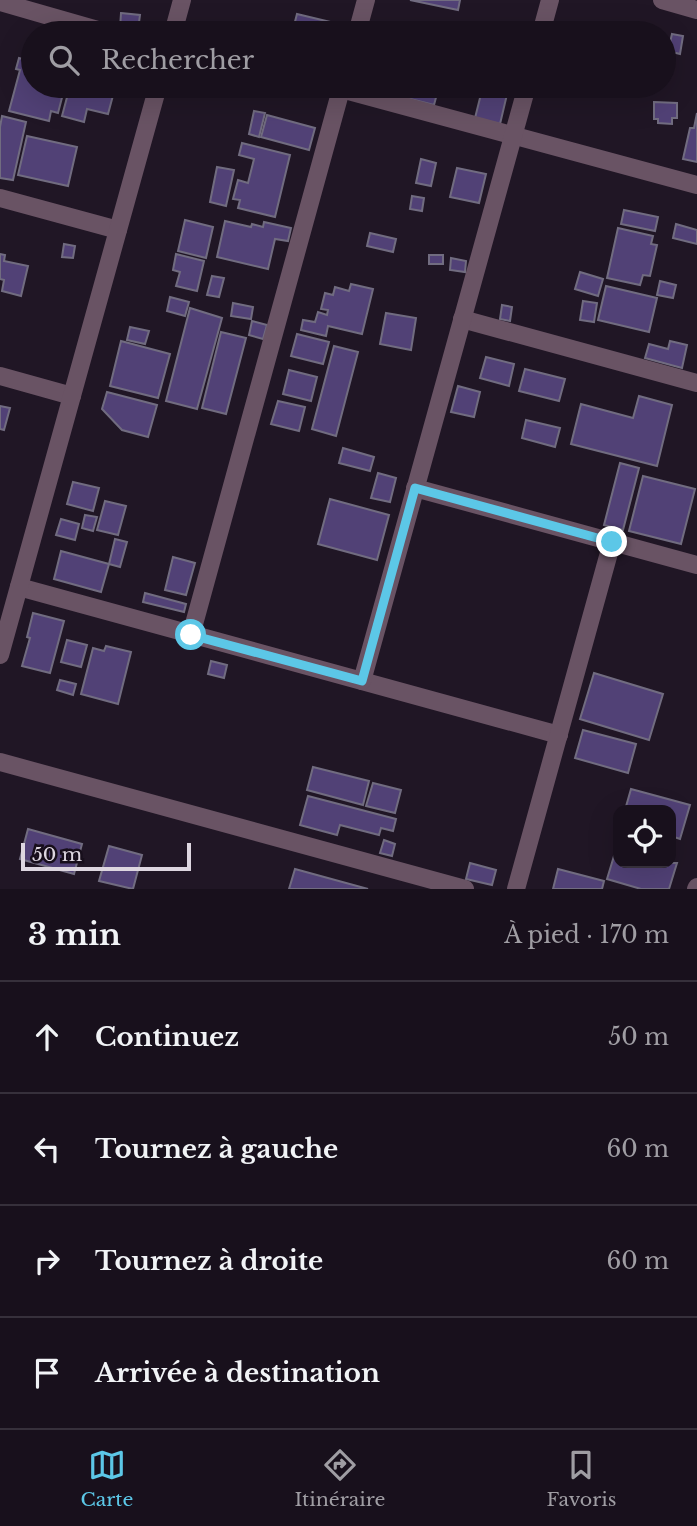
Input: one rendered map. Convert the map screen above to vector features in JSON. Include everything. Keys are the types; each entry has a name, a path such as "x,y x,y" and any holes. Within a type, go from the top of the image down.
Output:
{"street":[{"path":"176,21 181,0"},
{"path":"360,21 366,0"},
{"path":"544,21 550,0"},
{"path":"662,0 697,10"},
{"path":"0,2 66,21"},
{"path":"0,655 155,98"},
{"path":"191,635 335,98"},
{"path":"378,98 697,185"},
{"path":"362,681 524,98"},
{"path":"0,198 118,230"},
{"path":"462,319 697,383"},
{"path":"0,376 72,396"},
{"path":"415,488 697,565"},
{"path":"516,889 612,542"},
{"path":"19,587 559,735"},
{"path":"0,762 465,889"}],"building":[{"path":"410,0 460,0 458,10"},
{"path":"121,13 140,15 139,21 120,21"},
{"path":"297,14 326,21 295,21"},
{"path":"676,35 683,36 680,54 676,53"},
{"path":"21,59 21,98 62,98 58,113 51,111 49,121 9,111 20,70 16,69"},
{"path":"67,98 112,98 108,114 87,109 84,122 62,116"},
{"path":"406,98 436,98 434,105"},
{"path":"480,98 506,98 500,124 475,118"},
{"path":"654,102 677,103 677,118 672,118 672,124 658,123 658,119 654,119"},
{"path":"254,111 265,113 259,137 249,134"},
{"path":"697,113 697,162 683,159 690,128 694,128"},
{"path":"267,115 315,128 309,150 261,137"},
{"path":"2,116 26,122 13,180 0,178"},
{"path":"27,136 77,147 68,186 18,175"},
{"path":"242,143 290,155 275,217 238,208 240,200 233,199 238,180 248,183 254,159 239,155"},
{"path":"421,159 436,163 431,186 416,183"},
{"path":"217,167 234,170 226,206 210,202"},
{"path":"457,168 486,174 479,203 450,197"},
{"path":"412,196 424,198 422,211 410,209"},
{"path":"624,210 658,217 655,231 621,224"},
{"path":"185,220 213,227 206,258 178,251"},
{"path":"225,221 251,227 252,224 263,227 264,222 291,228 288,241 275,239 268,269 217,257"},
{"path":"676,224 697,230 697,244 673,238"},
{"path":"618,228 653,236 651,244 657,245 650,276 643,275 640,285 607,278"},
{"path":"370,233 396,239 393,252 367,246"},
{"path":"64,244 75,246 73,258 62,257"},
{"path":"0,254 5,255 4,261 28,266 21,296 2,291 4,280 0,279"},
{"path":"176,254 204,261 197,291 176,286 180,272 173,270"},
{"path":"429,255 443,255 443,264 429,264"},
{"path":"451,258 466,261 465,272 450,270"},
{"path":"580,272 603,279 598,296 575,289"},
{"path":"212,276 224,278 219,297 207,295"},
{"path":"660,281 676,285 673,298 657,295"},
{"path":"351,284 373,289 362,334 328,326 326,336 301,330 303,320 315,322 318,312 327,315 328,310 321,309 325,293 333,295 335,287 349,291"},
{"path":"606,286 657,298 649,332 598,320"},
{"path":"170,297 189,302 185,316 167,311"},
{"path":"583,301 597,303 594,322 580,320"},
{"path":"233,303 253,307 251,319 231,316"},
{"path":"502,305 512,307 510,321 500,319"},
{"path":"190,308 222,318 197,409 166,401"},
{"path":"386,313 416,318 411,350 380,344"},
{"path":"252,321 267,325 263,339 249,335"},
{"path":"130,327 149,331 145,344 127,340"},
{"path":"221,332 246,338 226,414 202,408"},
{"path":"297,334 329,342 323,364 291,356"},
{"path":"121,341 170,354 158,398 110,386"},
{"path":"670,341 687,345 682,368 645,358 649,344 668,349"},
{"path":"334,346 358,352 336,436 312,429"},
{"path":"486,357 514,364 509,386 480,378"},
{"path":"525,369 565,379 559,401 519,391"},
{"path":"289,370 317,377 311,401 283,394"},
{"path":"458,386 480,392 474,417 451,412"},
{"path":"107,392 157,405 148,437 122,430 102,409"},
{"path":"639,396 672,405 657,466 571,444 581,404 633,418"},
{"path":"278,401 305,407 299,431 271,424"},
{"path":"0,406 10,408 4,430 0,429"},
{"path":"526,420 560,428 555,447 522,438"},
{"path":"343,448 374,457 370,471 339,463"},
{"path":"620,463 639,468 623,530 604,525"},
{"path":"378,473 396,478 390,502 371,498"},
{"path":"643,476 695,489 681,544 629,531"},
{"path":"73,482 99,488 93,511 67,504"},
{"path":"330,499 389,515 377,560 318,544"},
{"path":"105,501 126,506 118,535 97,530"},
{"path":"85,515 97,517 93,531 82,528"},
{"path":"61,519 79,524 75,540 56,535"},
{"path":"115,539 127,542 120,567 109,564"},
{"path":"61,551 109,564 101,592 54,579"},
{"path":"173,557 195,563 186,595 165,590"},
{"path":"145,593 186,604 184,612 143,602"},
{"path":"33,613 64,621 50,673 22,666 30,638 27,637"},
{"path":"67,640 87,645 81,667 61,662"},
{"path":"106,646 131,652 118,704 81,694 93,648 104,651"},
{"path":"211,661 227,665 224,678 208,674"},
{"path":"594,673 663,694 649,740 580,719"},
{"path":"60,680 76,684 73,695 57,690"},
{"path":"583,730 636,744 628,773 575,758"},
{"path":"313,767 369,781 363,805 307,790"},
{"path":"373,783 401,790 395,813 366,806"},
{"path":"631,789 690,805 680,839 676,838 676,805 626,805"},
{"path":"308,796 396,819 393,831 381,828 379,835 340,825 337,835 300,825"},
{"path":"28,829 82,844 74,874 20,859"},
{"path":"384,840 395,844 392,856 380,853"},
{"path":"109,846 142,855 133,889 99,881"},
{"path":"613,859 613,868 675,868 669,889 641,889 607,879"},
{"path":"470,863 496,870 492,885 466,879"},
{"path":"295,869 368,889 289,889"},
{"path":"558,869 604,881 602,889 553,889"}],"route":[{"path":"191,635 362,681 415,488 612,542"}]}
